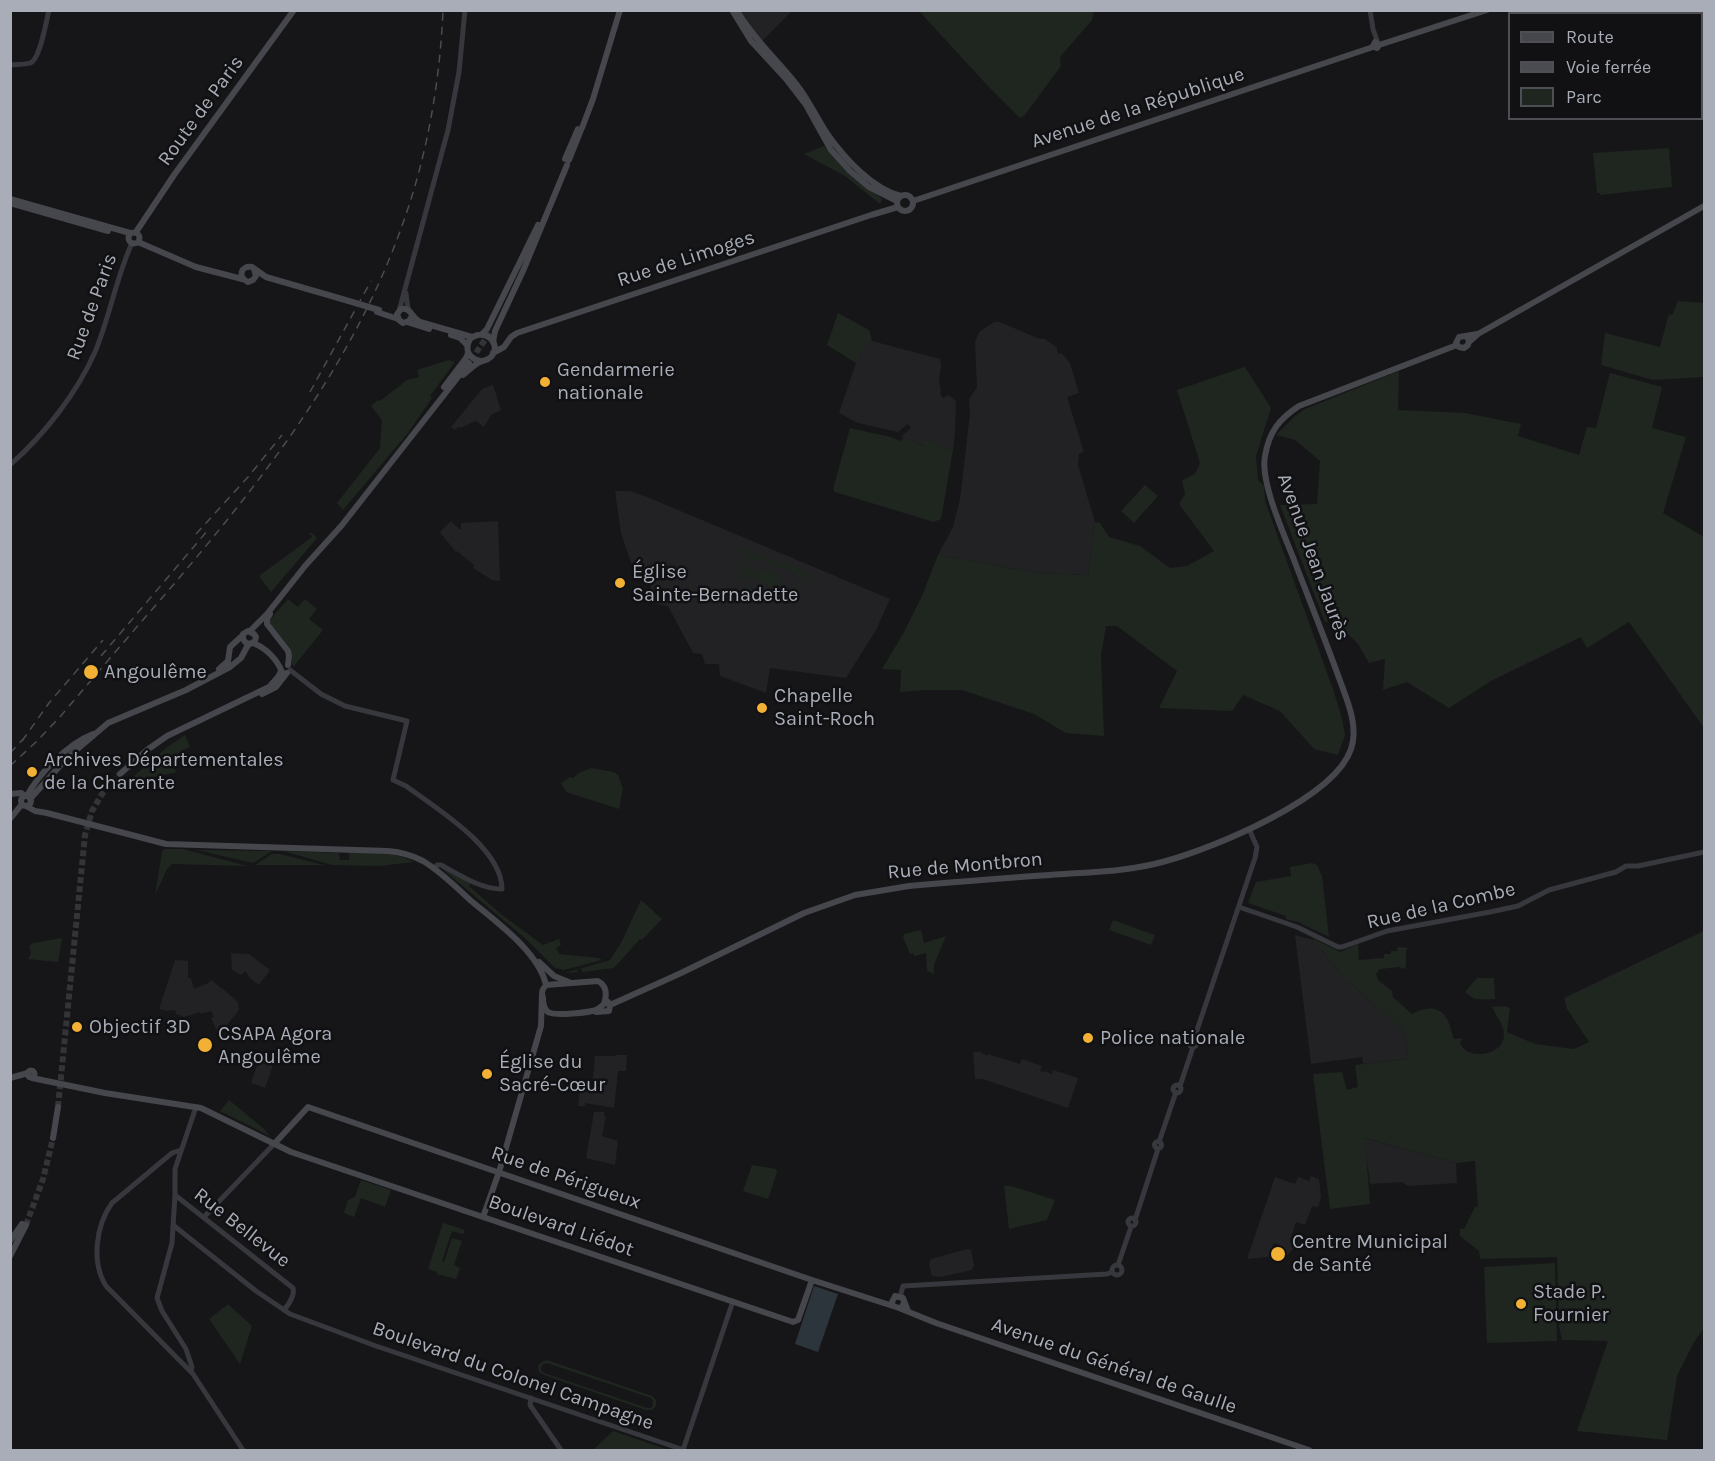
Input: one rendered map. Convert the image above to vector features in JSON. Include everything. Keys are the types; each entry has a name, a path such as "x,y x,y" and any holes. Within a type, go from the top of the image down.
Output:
{"main road":[{"name":"Route de Paris","path":"134,238 148,213 294,10"},
{"path":"491,331 580,128 620,10"},
{"path":"732,10 752,41 806,105 831,150 869,187 898,202"},
{"path":"737,10 755,36 798,86 828,135 849,162 893,194 902,211 910,210 914,201 908,195 898,202"},
{"name":"Avenue de la République","path":"914,201 1376,45 1487,10"},
{"path":"10,199 134,238 212,268 230,273 249,266 264,276 378,311 398,314"},
{"name":"Rue de Limoges","path":"493,353 504,347 517,333 878,213 898,202"},
{"path":"10,204 134,238 196,267 248,282 262,280 296,286"},
{"name":"Avenue Jean Jaurès","path":"1327,782 1342,766 1351,751 1354,739 1352,719 1331,656 1265,480 1264,458 1272,433 1283,417 1299,406 1457,345 1458,338 1462,335 1467,339 1478,334 1704,206"},
{"path":"398,314 403,308 408,309 416,320 427,324 472,337 482,334 487,329 525,257"},
{"path":"413,435 462,377 490,358 493,353 495,331 525,257"},
{"path":"242,279 243,269"},
{"path":"253,280 256,276 254,269"},
{"path":"398,314 402,322 457,337 467,345"},
{"path":"407,322 412,316"},
{"path":"482,334 493,343"},
{"path":"413,435 466,358 467,345 472,337"},
{"name":"Rue de Limoges","path":"493,343 502,344 508,341"},
{"path":"468,353 472,358 481,362"},
{"path":"295,581 308,568 469,363"},
{"path":"10,819 68,758 108,723 186,690 227,668 243,656 251,637 267,614 342,525"},
{"path":"120,774 167,736 269,687 285,668 289,656 288,651 266,621 284,594"},
{"path":"251,637 285,668"},
{"path":"215,673 226,663 231,645 251,637"},
{"path":"228,655 237,660"},
{"name":"Rue de Montbron","path":"608,1005 679,974 789,920 855,895 909,886 1137,868 1164,862 1193,854 1249,829 1309,796 1327,782"},
{"path":"10,795 21,793 26,801 47,813 165,844 387,848 416,855 506,926 550,974 571,983"},
{"path":"435,868 516,940 540,968 546,986"},
{"path":"541,1026 542,990 546,986 598,981 606,990 608,1005"},
{"path":"542,994 545,1009 554,1014"},
{"path":"590,1012 608,1005"},
{"path":"483,1217 499,1172 541,1026 546,1017 554,1014 590,1012 608,1005"},
{"name":"Boulevard Liédot","path":"13,1077 31,1075 105,1093 173,1102 210,1111 291,1152 796,1322 812,1280"},
{"path":"52,1138 57,1107"},
{"name":"Rue de Périgueux","path":"275,1143 308,1107 812,1280"},
{"path":"10,1241 24,1224 10,1256"},
{"name":"Avenue du Général de Gaulle","path":"812,1280 883,1304 895,1305 936,1323 1309,1450"},
{"path":"902,1299 902,1307 895,1305 895,1296 902,1299 909,1311"}],"street":[{"path":"10,65 33,62 39,50 48,10"},
{"path":"398,314 442,157 453,109 462,53 465,10"},
{"path":"1370,10 1376,45"},
{"name":"Rue de Paris","path":"10,465 54,418 85,372 95,351 134,238"},
{"path":"406,289 408,309"},
{"path":"285,668 321,694 345,706 408,721 393,780 406,786 478,841 491,858 501,878 502,889 470,881 441,865 435,868"},
{"path":"902,1299 903,1286 1107,1275 1112,1272 1114,1266 1118,1265 1131,1227 1135,1224 1133,1219 1157,1148 1161,1145 1159,1142 1176,1092 1180,1090 1179,1085 1192,1047 1197,1044 1194,1039 1255,858 1257,832 1261,823"},
{"path":"1249,829 1257,847"},
{"name":"Rue de la Combe","path":"1239,907 1297,927 1338,947 1387,931 1518,906 1549,890 1616,872 1626,866 1638,866 1704,852"},
{"path":"191,1372 192,1367 186,1349 158,1303 158,1295 172,1243 175,1169 196,1107"},
{"path":"183,1141 172,1153 112,1203 102,1224 97,1262 99,1273 106,1286 191,1372 243,1450"},
{"path":"204,1217 275,1143"},
{"path":"172,1153 181,1150"},
{"name":"Rue Bellevue","path":"175,1195 290,1285 294,1291 291,1300"},
{"name":"Boulevard du Colonel Campagne","path":"173,1225 275,1305 303,1319 681,1450"},
{"path":"284,1310 291,1300"},
{"path":"291,1300 292,1311 303,1319"},
{"path":"681,1450 734,1301"},
{"path":"531,1398 530,1405 561,1450"}],"shaded area":[{"path":"735,11 792,11 759,44"},
{"path":"994,322 1000,322 1037,338 1045,339 1057,348 1057,352 1062,353 1070,363 1079,393 1067,397 1084,452 1079,454 1078,465 1095,522 1088,575 1037,573 938,555 953,527 960,499 970,414 969,399 977,387 975,342 979,332"},
{"path":"872,341 940,359 940,394 943,398 948,395 956,402 953,450 927,441 924,446 901,437 911,428 908,424 898,432 858,423 839,413 856,363 866,346"},
{"path":"493,385 501,410 491,415 484,427 476,421 455,430 451,427 482,389"},
{"path":"615,491 630,491 652,499 890,599 876,630 846,678 770,668 766,693 720,676 719,664 705,664 702,654 693,653 668,606 645,602 652,584 636,577 621,533"},
{"path":"451,521 461,529 461,523 498,521 500,581 492,580 473,568 474,565 456,552 441,534 440,532"},
{"path":"1295,935 1313,940 1344,977 1404,1032 1409,1050 1407,1051 1408,1059 1363,1064 1362,1057 1311,1064"},
{"path":"231,953 249,954 270,970 259,985 245,971 241,975 232,970"},
{"path":"175,960 188,961 188,978 191,978 194,989 211,980 238,1002 239,1010 221,1033 216,1029 211,1018 214,1017 211,1011 184,1017 176,1014 175,1010 159,1009"},
{"path":"979,1051 987,1056 988,1054 1020,1064 1022,1059 1042,1066 1040,1071 1052,1074 1053,1070 1078,1078 1068,1108 983,1079 975,1079 973,1052"},
{"path":"627,1055 626,1071 618,1071 614,1108 585,1103 585,1106 578,1106 580,1088 592,1089 595,1056"},
{"path":"259,1060 274,1062 265,1088 251,1083"},
{"path":"594,1112 604,1112 606,1116 602,1136 618,1141 615,1165 586,1158"},
{"path":"1364,1138 1456,1163 1457,1183 1408,1186 1402,1182 1370,1184"},
{"path":"1311,1176 1319,1179 1321,1197 1318,1207 1312,1206 1305,1225 1296,1222 1290,1241 1298,1244 1287,1255 1279,1247 1280,1245 1274,1243 1272,1248 1275,1249 1271,1250 1268,1257 1247,1259 1275,1177 1295,1184 1298,1177 1309,1181"},
{"path":"967,1249 971,1250 974,1265 972,1270 941,1277 932,1276 929,1265 931,1259"},
{"path":"814,1286 838,1294 818,1352 795,1344"}],"green space":[{"path":"1094,10 1092,20 1060,57 1061,66 1024,116 1020,118 919,11"},
{"path":"824,146 849,174 880,197 882,200 880,204 845,176 804,154"},
{"path":"1669,148 1672,187 1600,195 1597,193 1593,153"},
{"path":"1678,301 1704,303 1704,377 1653,380 1601,365 1605,333 1660,347 1669,314 1672,315"},
{"path":"838,313 869,330 872,341 866,346 856,363 827,345"},
{"path":"449,360 455,362 430,396 432,398 408,433 343,510 337,503 380,448 382,420 371,406 407,380 419,377 417,370"},
{"path":"1245,367 1271,408 1256,456 1258,480 1264,486 1265,501 1342,719 1345,735 1338,755 1314,749 1280,711 1243,695 1232,711 1159,708 1177,671 1117,626 1106,626 1101,655 1104,736 1066,733 1034,714 962,690 900,692 901,670 882,669 922,596 938,555 1037,573 1088,575 1095,522 1100,523 1109,537 1140,546 1170,568 1187,566 1214,551 1179,504 1185,494 1182,480 1195,474 1200,463 1177,390"},
{"path":"1399,371 1398,410 1465,413 1521,424 1518,436 1579,455 1587,427 1596,428 1610,373 1662,387 1652,428 1686,437 1663,513 1704,537 1704,728 1629,622 1587,648 1581,637 1491,681 1449,708 1407,682 1383,690 1385,659 1369,663 1358,644 1337,620 1325,622 1280,505 1317,504 1320,461 1295,440 1276,435 1305,409"},
{"path":"850,428 900,441 904,438 924,446 926,440 953,450 941,519 934,522 835,492 833,489"},
{"path":"1145,485 1158,496 1134,523 1121,511"},
{"path":"309,533 317,538 271,592 259,576 312,537"},
{"path":"740,548 814,575 813,579 800,574 801,589 792,600 781,602 762,596 749,590 740,581 738,572 740,566 750,556 739,551","holes":["750,560 761,560 795,573 798,581 797,593 791,598 777,598 745,584 741,576 743,566"]},
{"path":"753,563 755,573 758,568 782,577 778,589 753,580 754,575 746,581 744,572"},
{"path":"288,599 298,607 305,599 317,609 309,619 323,630 294,666 290,651 269,621"},
{"path":"185,735 190,747 181,751 169,765 177,772 134,781 132,778 166,748"},
{"path":"591,768 614,772 618,775 623,789 619,809 566,792 561,783"},
{"path":"164,849 183,849 247,866 172,864 167,869 155,895"},
{"path":"197,850 272,851 253,863"},
{"path":"283,851 339,853 340,860 349,860 349,853 382,853 414,862 379,866 332,865"},
{"path":"272,854 280,854 324,865 255,865"},
{"path":"1312,863 1317,865 1322,876 1329,937 1298,922 1286,919 1286,916 1248,903 1256,882 1291,876 1290,867"},
{"path":"441,868 471,883 469,886 502,915 543,945 559,939 561,945 556,948 559,954 602,960 564,970 555,968 525,938"},
{"path":"641,900 662,919 614,968 582,972 582,969 579,969 610,960 622,941"},
{"path":"1113,920 1155,935 1151,945 1109,930"},
{"path":"921,930 924,943 946,936 934,965 934,974 927,971 926,953 914,956 913,953 910,954 903,937 904,934"},
{"path":"1704,931 1704,1328 1694,1342 1677,1376 1667,1440 1577,1431 1608,1341 1562,1340 1559,1326 1557,1257 1480,1259 1479,1251 1460,1236 1460,1229 1464,1229 1475,1207 1478,1206 1475,1161 1456,1163 1365,1138 1370,1204 1330,1209 1313,1074 1342,1072 1347,1090 1358,1087 1355,1065 1408,1059 1407,1050 1409,1050 1404,1032 1344,977 1313,940 1340,952 1358,944 1359,960 1384,958 1384,954 1397,951 1398,947 1408,948 1406,967 1380,969 1376,974 1378,980 1392,991 1393,997 1412,1014 1428,1009 1440,1011 1448,1021 1454,1039 1463,1038 1460,1043 1464,1049 1470,1053 1485,1054 1499,1047 1503,1041 1503,1027 1492,1007 1510,1008 1507,1032 1535,1044 1574,1049 1589,1042 1567,1009 1564,998"},
{"path":"62,938 58,962 28,959 31,953 29,946 33,943"},
{"path":"1477,978 1494,978 1495,999 1475,999 1465,992"},
{"path":"229,1100 263,1128 270,1136 220,1111"},
{"path":"752,1165 776,1169 768,1199 743,1191"},
{"path":"361,1180 391,1190 385,1207 361,1198 354,1217 344,1213 348,1200 355,1197"},
{"path":"1004,1186 1011,1186 1055,1200 1047,1220 1009,1229"},
{"path":"443,1223 465,1230 463,1234 452,1231 442,1261 444,1262 452,1238 462,1241 454,1265 460,1268 456,1279 428,1269"},
{"name":"Stade P. Fournier","path":"1555,1263 1557,1341 1487,1343 1484,1267"},
{"path":"228,1304 252,1326 240,1364 209,1319"},
{"path":"547,1360 652,1396 656,1400 656,1406 652,1410 646,1410 544,1375 539,1372 538,1366","holes":["547,1363 651,1398 653,1405 647,1408 544,1373 541,1367"]},
{"path":"613,1431 669,1450 593,1450"}],"tunnel":[{"path":"471,360 491,331"},
{"path":"58,1107 85,835 92,811 102,794 120,774"},
{"path":"26,1225 43,1179 53,1138"}],"railway":[{"path":"10,766 59,718 234,512 300,422 330,375 358,326 382,276 411,198 431,118 439,64 443,10"},
{"path":"310,392 371,281"},
{"path":"196,534 248,477 282,435"},
{"path":"101,656 208,530"},
{"path":"22,741 49,703 103,640"},
{"path":"10,753 26,736"}],"place":[{"name":"Gendarmerie nationale","path":"545,382"},
{"name":"Église Sainte-Bernadette","path":"620,583"},
{"name":"Angoulême","path":"91,672"},
{"name":"Chapelle Saint-Roch","path":"762,708"},
{"name":"Archives Départementales de la Charente","path":"32,772"},
{"name":"Objectif 3D","path":"77,1027"},
{"name":"Police nationale","path":"1088,1038"},
{"name":"CSAPA Agora Angoulême","path":"205,1045"},
{"name":"Église du Sacré-Cœur","path":"487,1074"},
{"name":"Centre Municipal de Santé","path":"1278,1254"},
{"name":"Stade P. Fournier","path":"1521,1304"}]}
